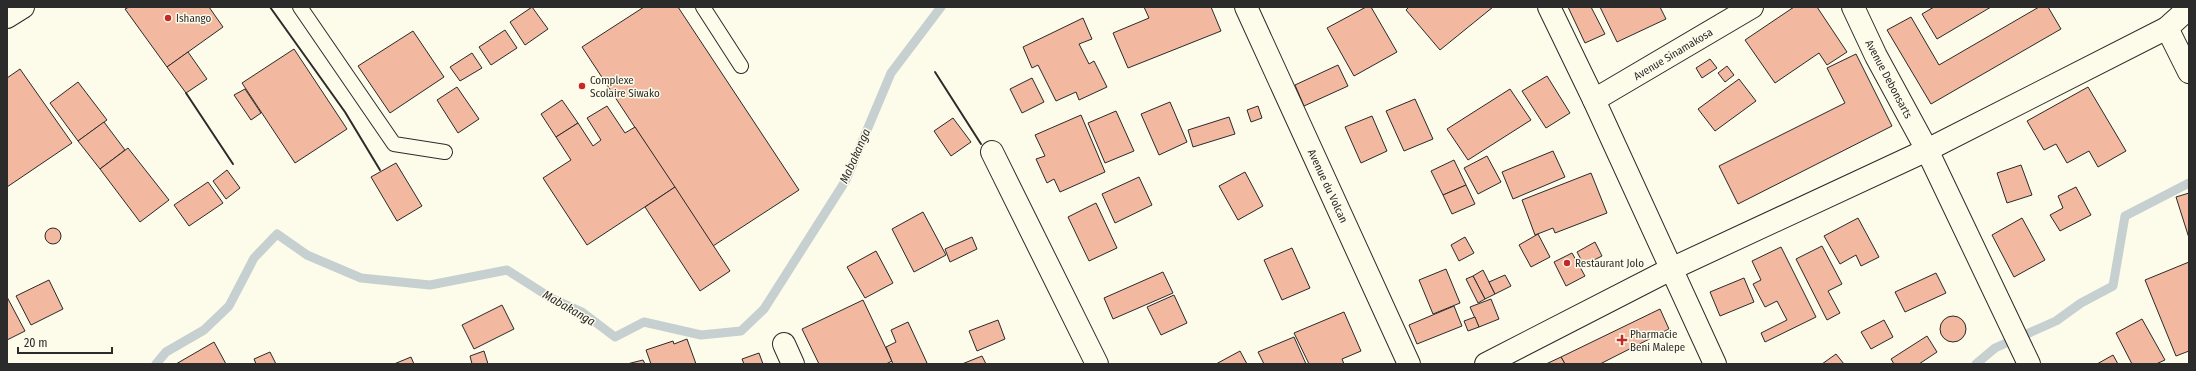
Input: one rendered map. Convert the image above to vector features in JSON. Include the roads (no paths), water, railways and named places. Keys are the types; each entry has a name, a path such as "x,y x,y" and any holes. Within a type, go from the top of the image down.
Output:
{"main road":[{"path":"7,17 23,7"},
{"name":"Avenue du Volcan","path":"1246,7 1409,364"},
{"path":"1549,7 1594,100 1715,364"},
{"name":"Avenue Sinamakosa","path":"1594,100 1752,7"},
{"name":"Avenue Debonsarts","path":"1853,7 1876,56 1927,150 2020,347"},
{"path":"1486,364 1671,269 1927,150 2168,28 2189,8"},
{"path":"2168,28 2189,72"},
{"path":"992,152 1097,364"},
{"path":"784,344 793,364"}],"lane":[{"path":"300,7 394,144 444,152"},
{"path":"703,7 741,66"}],"waterway":[{"name":"Mabakanga","path":"156,364 166,352 204,330 229,306 254,258 277,234 307,255 361,278 430,285 507,270 551,298 582,312 615,337 644,322 701,335 741,331 764,309 846,180 891,73 941,7"},
{"path":"1976,364 1995,348 2056,321 2081,303 2113,286 2125,216 2189,183"}],"place":[{"name":"Ishango","path":"168,18"},
{"name":"Complexe Scolaire Siwako","path":"582,86"},
{"name":"Restaurant Jolo","path":"1567,263"},
{"name":"Pharmacie Beni Malepe","path":"1622,340"}]}
